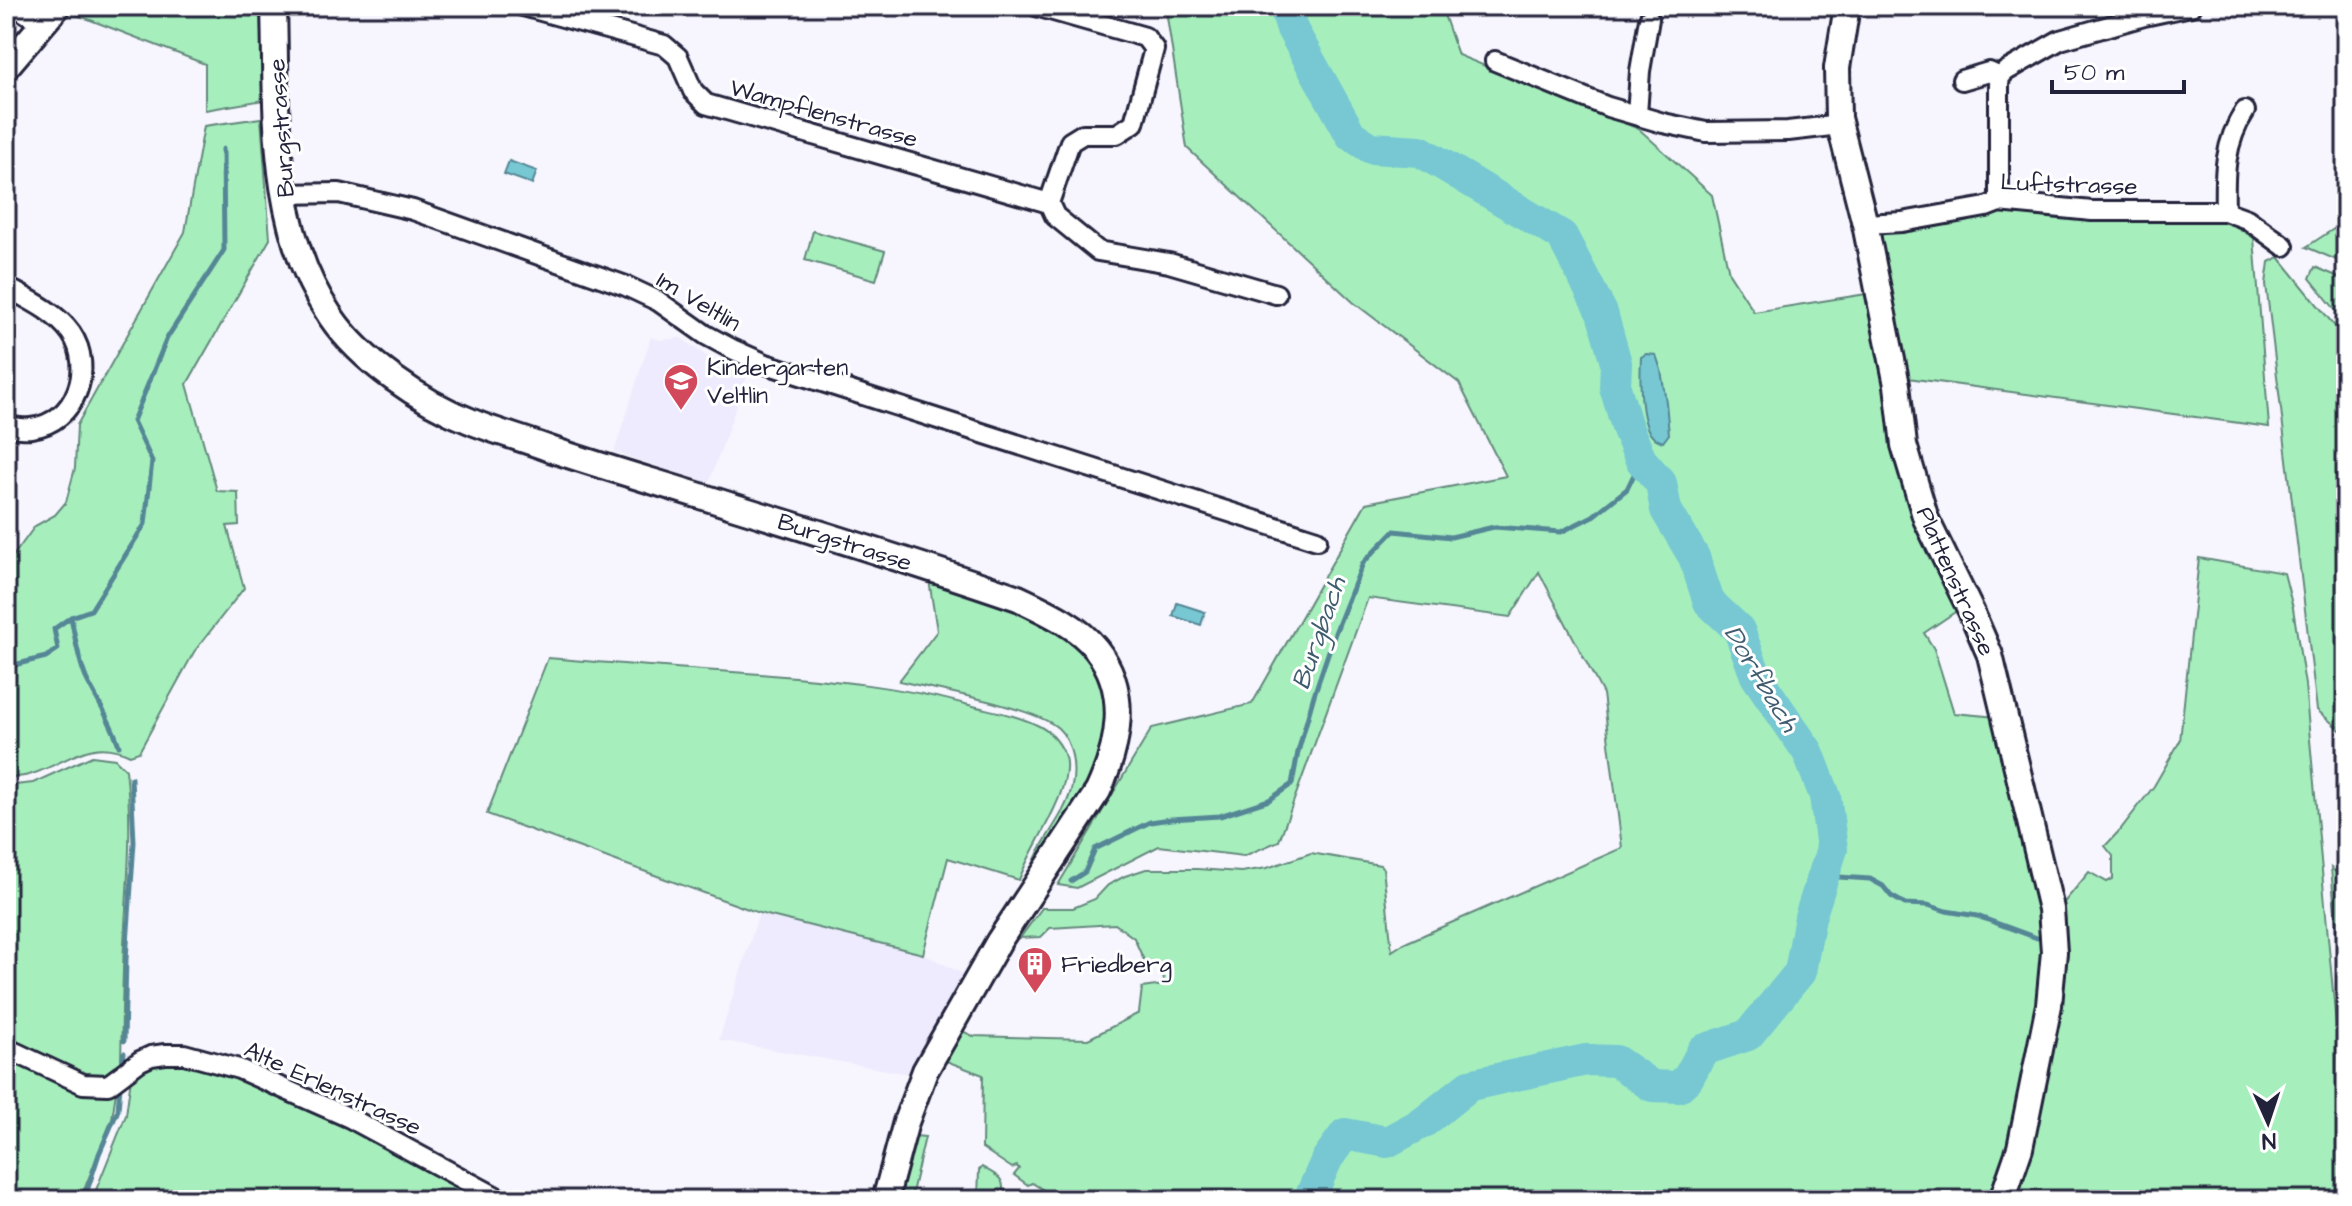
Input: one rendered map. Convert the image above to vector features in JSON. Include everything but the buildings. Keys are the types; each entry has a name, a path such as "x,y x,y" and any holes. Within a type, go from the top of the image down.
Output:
{"street":[{"path":"6,67 50,15 11,6"},
{"name":"Burgstrasse","path":"274,6 283,194 291,226 311,281 331,318 377,366 425,399 468,421 1018,598 1072,628 1096,648 1107,667 1118,706 1117,731 1106,774 1090,804 999,941 925,1071 906,1122 885,1200"},
{"name":"Wampflenstrasse","path":"523,6 664,45 678,57 693,91 706,104 1049,203"},
{"path":"1036,6 1145,37 1154,49 1134,123 1117,134 1083,134 1070,142 1049,203 1055,216 1098,251 1169,263 1276,294"},
{"name":"Plattenstrasse","path":"1847,6 1837,68 1840,125 1865,224 1897,385 1904,445 1926,519 1990,655 2051,909 2054,952 2049,1005 2020,1148 2002,1200"},
{"path":"2000,77 2060,40 2191,6"},
{"path":"1637,115 1640,71 1649,19"},
{"path":"1495,61 1608,107 1706,132 1788,131 1840,125"},
{"path":"1962,80 1989,72 2000,77"},
{"path":"1999,202 2000,77"},
{"path":"2245,111 2235,127 2228,151 2224,180 2225,211 2247,219 2284,246"},
{"name":"Im Veltlin","path":"283,194 339,193 413,210 626,286 658,301 706,335 766,364 1317,540"},
{"name":"Luftstrasse","path":"1865,224 1902,222 1999,202 2092,211 2225,211"},
{"path":"6,287 61,321 75,340 82,363 82,376 75,397 62,413 30,429 6,426"},
{"name":"Alte Erlenstrasse","path":"6,1048 83,1084 108,1085 140,1061 165,1054 184,1054 239,1069 350,1118 502,1200"}],"shaded area":[{"name":"Kindergarten Veltlin","path":"651,337 660,340 681,338 735,372 749,371 709,483 614,452"},
{"path":"759,913 923,954 968,976 914,1075 719,1040"}],"green space":[{"path":"71,6 260,6 264,100 205,110 205,64 67,11"},
{"path":"1153,6 1441,6 1458,55 1639,129 1712,195 1729,273 1754,312 1873,293 1961,608 1924,633 1934,649 1954,713 1997,717 2043,914 2045,945 2028,1077 1995,1200 1060,1200 1032,1183 1028,1185 1014,1175 1019,1169 1017,1166 1012,1168 982,1148 983,1075 946,1061 960,1030 973,1036 1088,1039 1139,1013 1142,988 1164,985 1163,965 1146,965 1134,938 1115,924 1050,928 1041,937 1020,938 1042,908 1073,908 1095,899 1108,885 1146,869 1241,872 1267,868 1311,853 1383,868 1392,951 1622,848 1603,694 1539,572 1510,617 1368,598 1279,841 1244,856 1159,846 1077,888 1058,885 1152,728 1252,704 1366,503 1506,476 1459,383 1353,302 1187,148 1166,10"},
{"path":"261,118 270,239 187,384 217,491 238,492 239,525 227,526 244,588 194,652 139,752 130,755 103,748 91,749 32,774 6,778 6,561 11,559 35,526 55,515 66,502 75,468 77,425 185,232 204,126"},
{"path":"2006,209 2227,221 2254,238 2269,427 1908,378 1879,235 1940,226"},
{"path":"2346,221 2346,264 2306,247"},
{"path":"813,231 885,251 876,280 805,260"},
{"path":"2279,257 2346,340 2346,735 2317,710 2266,284 2269,262"},
{"path":"2315,267 2346,280 2346,323 2310,278"},
{"path":"2199,558 2284,573 2293,608 2305,685 2346,1134 2346,1200 2011,1200 2061,906 2089,872 2107,882 2113,879 2113,856 2105,846 2154,786 2180,741"},
{"path":"929,580 1038,618 1077,647 1099,677 1107,710 1103,743 1091,778 1029,880 1037,855 1063,810 1072,786 1070,747 1058,728 1028,713 899,681 937,631"},
{"path":"548,658 839,681 917,693 995,711 1039,726 1055,739 1065,757 1063,786 1019,880 948,858 923,954 759,913 487,814"},
{"path":"92,756 115,759 126,770 129,857 121,1062 117,1070 104,1080 83,1081 6,1044 6,786 33,783"},
{"path":"2331,868 2346,881 2346,1031"},
{"path":"6,1052 117,1085 112,1119 80,1200 6,1200"},
{"path":"180,1058 311,1103 490,1200 92,1200 126,1115 132,1070"},
{"path":"915,1136 925,1137 912,1193 934,1200 899,1200"},
{"path":"982,1167 1002,1182 1002,1200 978,1200 979,1170"}],"water":[{"path":"509,161 537,171 532,184 504,174"},
{"path":"1656,355 1661,370 1669,434 1663,442 1652,436 1645,420 1641,357"},
{"path":"1177,603 1205,612 1201,625 1173,616"}],"waterway":[{"name":"Dorfbach","path":"1285,6 1292,29 1351,135 1371,148 1420,151 1562,236 1602,313 1616,363 1615,387 1641,460 1661,483 1666,510 1694,557 1709,602 1739,630 1756,676 1808,752 1825,796 1832,849 1810,917 1800,972 1748,1035 1703,1050 1688,1078 1678,1087 1652,1086 1616,1061 1586,1060 1470,1085 1424,1122 1387,1142 1345,1134 1327,1159 1309,1200"},
{"path":"6,667 46,657 58,649 54,629 71,617 91,610 145,524 152,461 133,421 167,338 224,250 223,149"},
{"name":"Burgbach","path":"1071,881 1085,872 1095,849 1150,822 1220,816 1269,800 1292,784 1314,695 1363,563 1394,531 1451,537 1494,527 1561,532 1593,516 1627,489 1641,460"},
{"path":"71,617 83,671 119,746"},
{"path":"124,1041 134,842 131,778"},
{"path":"1823,876 1870,879 1905,904 1928,905 1977,916 2037,938"},
{"path":"122,1067 124,1053"},
{"path":"84,1200 118,1110 120,1086"}],"place":[{"name":"Kindergarten Veltlin","path":"681,412"},
{"name":"Friedberg","path":"1035,995"}]}
